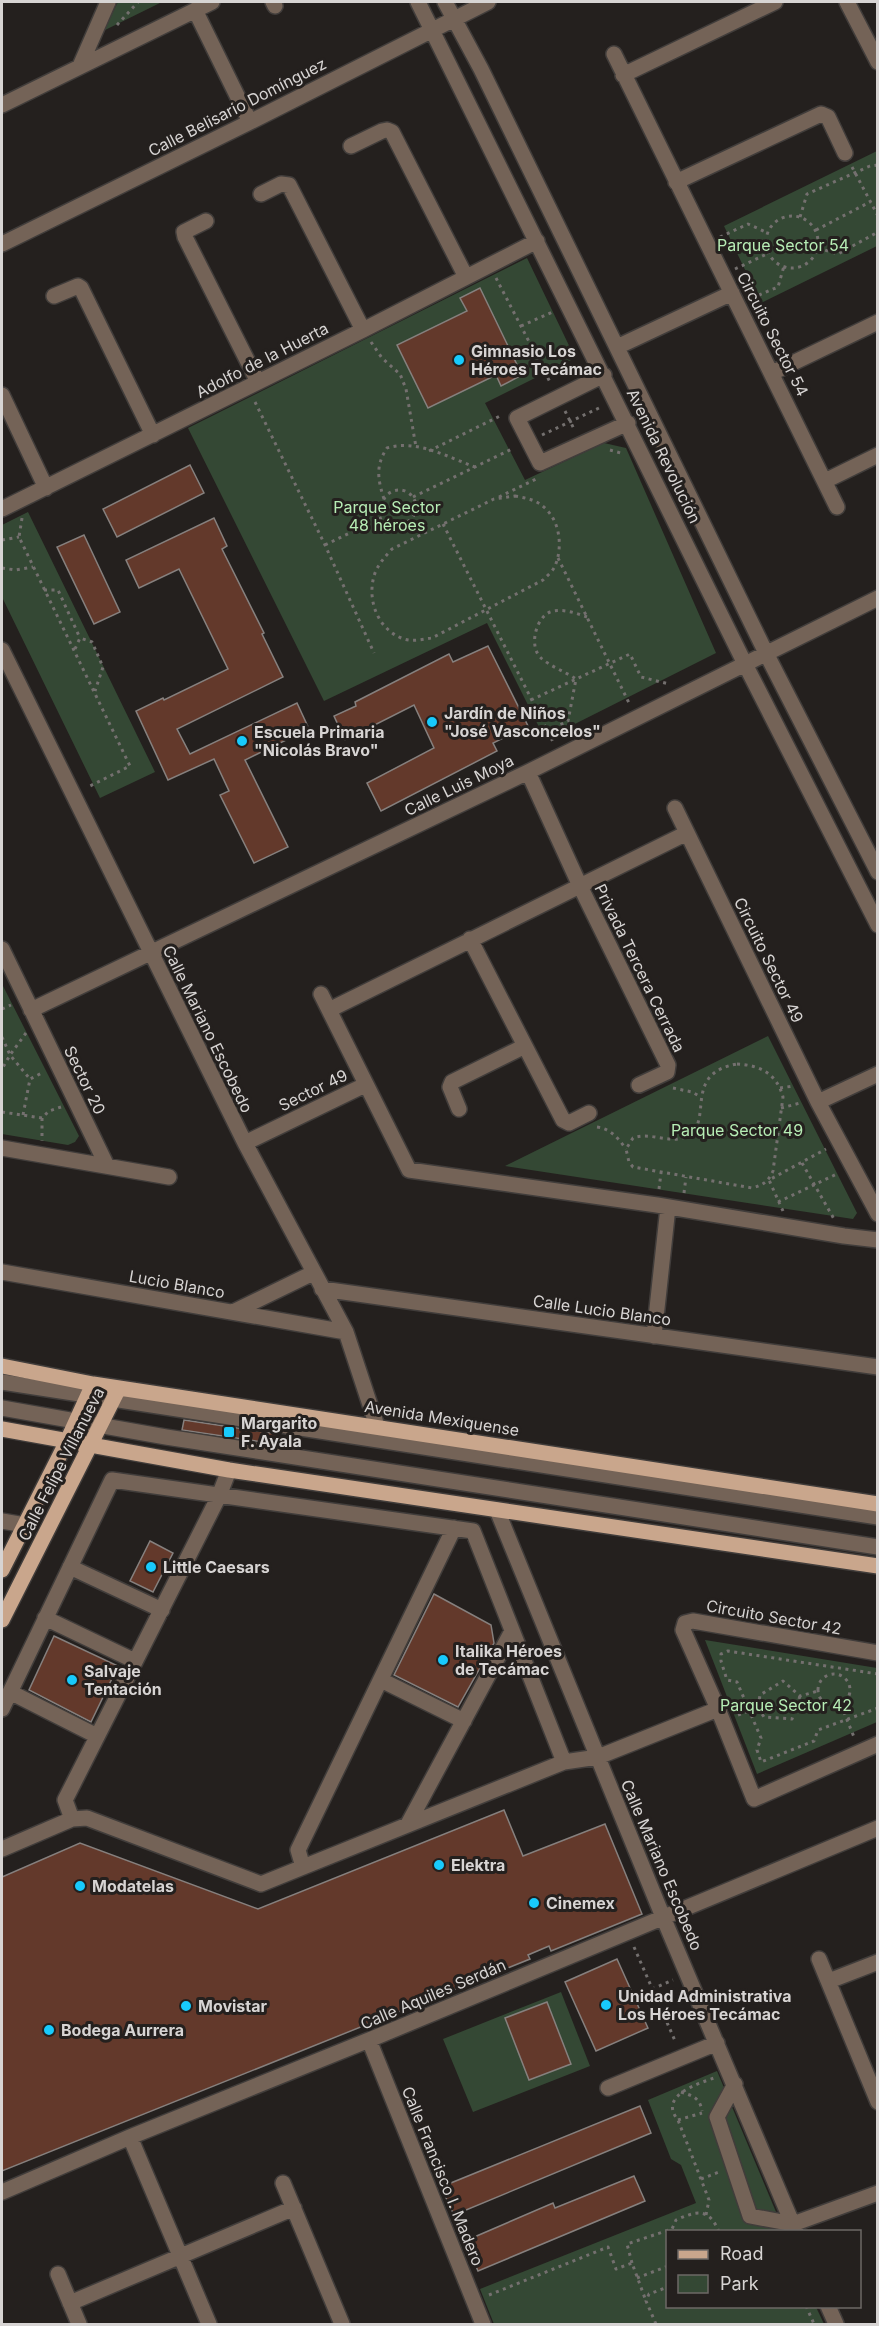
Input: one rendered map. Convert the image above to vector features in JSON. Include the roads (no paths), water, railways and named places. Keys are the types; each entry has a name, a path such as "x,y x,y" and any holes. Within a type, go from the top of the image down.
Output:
{"main road":[{"path":"2,1366 91,1390"},
{"name":"Calle Felipe Villanueva","path":"2,1570 91,1390"},
{"name":"Avenida Mexiquense","path":"116,1394 377,1426 878,1504"},
{"name":"Calle Felipe Villanueva","path":"2,1620 116,1394"},
{"path":"2,1429 229,1470 878,1566"}],"street":[{"path":"80,66 108,2"},
{"path":"2,105 212,2"},
{"name":"Avenida Revolución","path":"418,2 878,926"},
{"name":"Avenida Revolución","path":"445,2 481,69 766,653 878,872"},
{"name":"Calle Belisario Domínguez","path":"2,244 488,2"},
{"path":"623,75 775,2"},
{"path":"847,2 878,62"},
{"path":"195,10 250,122"},
{"name":"Circuito Sector 54","path":"614,54 837,507"},
{"path":"676,182 821,114 828,117 845,153"},
{"path":"351,146 382,131 392,132 466,277"},
{"path":"261,194 281,184 289,185 363,330"},
{"path":"206,221 184,232 185,237 253,385"},
{"name":"Adolfo de la Huerta","path":"2,509 537,241"},
{"path":"54,296 74,287 81,288 153,435"},
{"path":"617,347 735,299"},
{"path":"772,373 878,322"},
{"path":"604,375 517,418 540,463 628,423"},
{"path":"2,395 46,488"},
{"path":"825,481 878,455"},
{"name":"Calle Luis Moya","path":"151,954 528,772 878,598"},
{"name":"Calle Mariano Escobedo","path":"2,650 245,1143 346,1332 377,1426"},
{"path":"528,772 580,886"},
{"name":"Circuito Sector 49","path":"675,808 818,1102 878,1214"},
{"path":"328,1010 687,833"},
{"name":"Privada Tercera Cerrada","path":"580,886 668,1065 667,1072 639,1085"},
{"path":"470,939 563,1120 569,1123 585,1115"},
{"name":"Sector 20","path":"2,949 107,1166"},
{"path":"33,1015 151,954"},
{"name":"Sector 49","path":"321,994 409,1170 668,1207"},
{"path":"459,1109 450,1087 452,1082 525,1046"},
{"path":"818,1102 878,1074"},
{"name":"Sector 49","path":"245,1143 365,1085"},
{"path":"2,1148 169,1177"},
{"path":"654,1336 668,1207 878,1240"},
{"name":"Lucio Blanco","path":"2,1272 346,1332"},
{"path":"233,1312 313,1273"},
{"name":"Calle Lucio Blanco","path":"322,1289 878,1367"},
{"path":"2,1382 91,1390 177,1408 878,1517"},
{"path":"2,1408 190,1441 878,1547"},
{"path":"72,1819 65,1800 219,1496 229,1470"},
{"path":"2,1709 112,1480 473,1531 564,1762"},
{"path":"415,1522 425,1499"},
{"name":"Calle Mariano Escobedo","path":"496,1510 663,1917 795,2228"},
{"path":"2,1521 24,1525"},
{"path":"303,1867 298,1850 454,1528"},
{"path":"70,1567 162,1610"},
{"path":"45,1618 135,1661"},
{"name":"Circuito Sector 42","path":"878,1653 693,1621 685,1623 683,1630 754,1799 878,1744"},
{"path":"408,1824 512,1631"},
{"path":"381,1680 464,1720"},
{"path":"10,1692 97,1736"},
{"path":"2,1849 72,1819 87,1818 261,1884 564,1762 598,1757 720,1715"},
{"name":"Calle Aquiles Serdán","path":"2,2193 130,2137 878,1828"},
{"path":"819,1959 877,2099"},
{"path":"828,1981 878,1962"},
{"name":"Calle Francisco I. Madero","path":"369,2040 483,2325"},
{"path":"608,2088 717,2043"},
{"path":"732,2078 710,2115 750,2216 795,2228 878,2193"},
{"path":"130,2137 209,2325"},
{"path":"284,2183 342,2325"},
{"path":"70,2303 294,2208"},
{"path":"58,2274 79,2325"},
{"path":"828,2308 836,2325"}],"place":[{"name":"Gimnasio Los Héroes Tecámac","path":"459,360"},
{"name":"Jardín de Niños \"José Vasconcelos\"","path":"432,722"},
{"name":"Escuela Primaria \"Nicolás Bravo\"","path":"242,741"},
{"name":"Margarito F. Ayala","path":"229,1432"},
{"name":"Little Caesars","path":"151,1567"},
{"name":"Italika Héroes de Tecámac","path":"443,1660"},
{"name":"Salvaje Tentación","path":"72,1680"},
{"name":"Elektra","path":"439,1865"},
{"name":"Modatelas","path":"80,1886"},
{"name":"Cinemex","path":"534,1903"},
{"name":"Unidad Administrativa Los Héroes Tecámac","path":"606,2005"},
{"name":"Movistar","path":"186,2006"},
{"name":"Bodega Aurrera","path":"49,2030"}],"park label":[{"name":"Parque Sector 54","path":"783,245"},
{"name":"Parque Sector 48 héroes","path":"387,516"},
{"name":"Parque Sector 49","path":"737,1130"},
{"name":"Parque Sector 42","path":"786,1705"}]}
